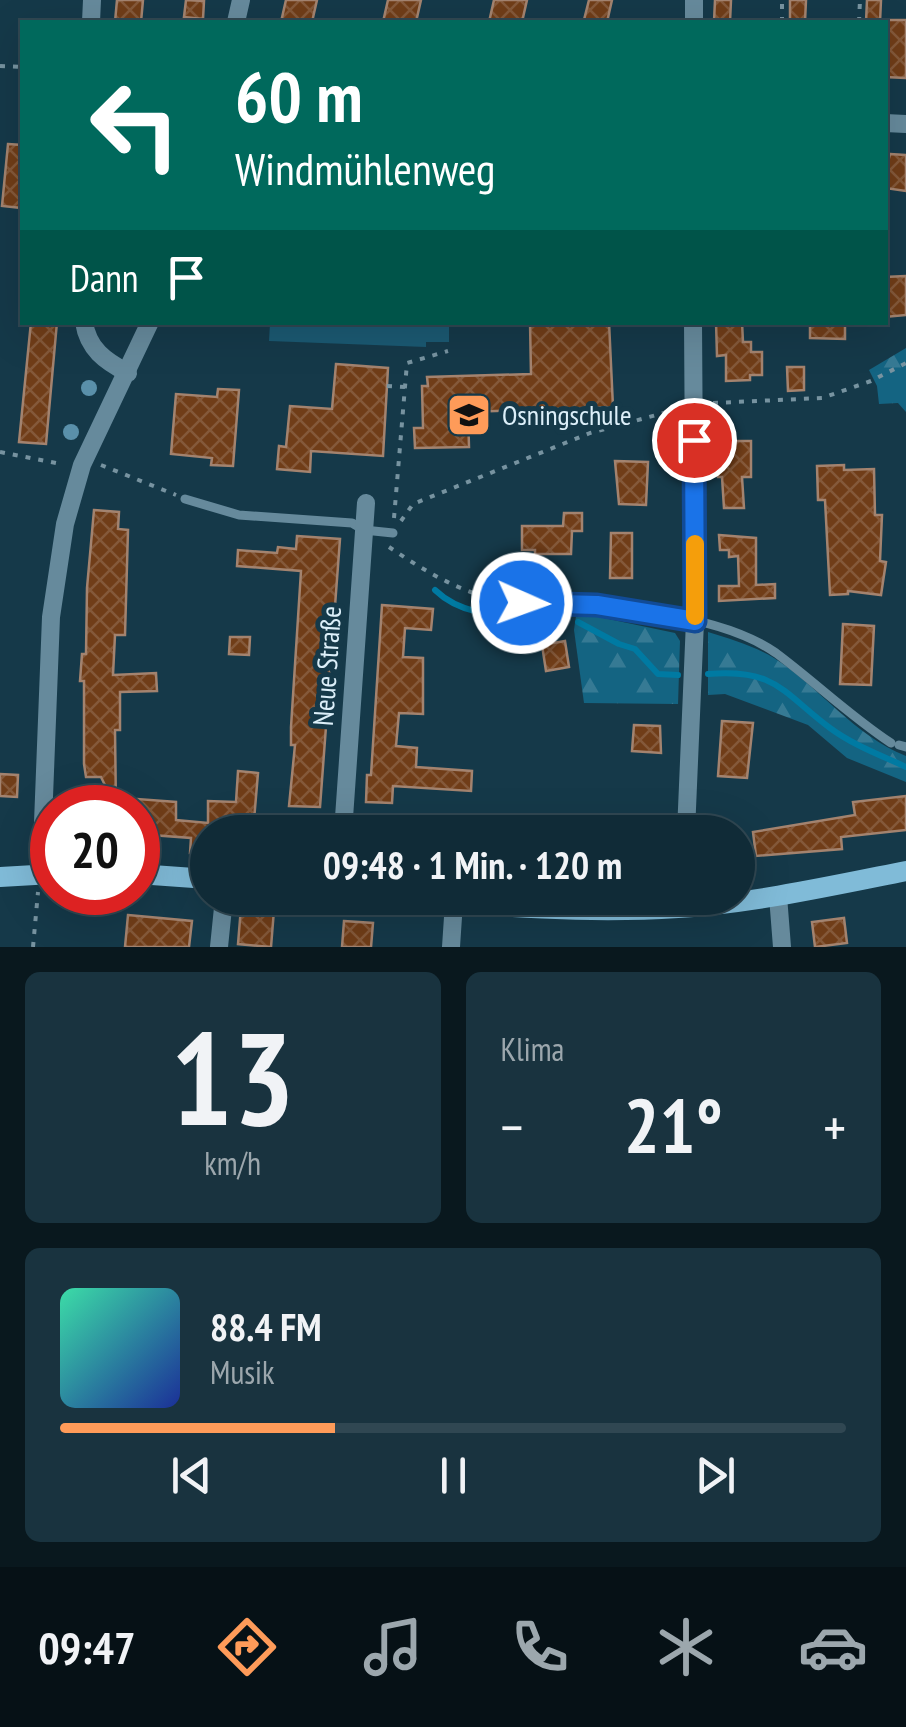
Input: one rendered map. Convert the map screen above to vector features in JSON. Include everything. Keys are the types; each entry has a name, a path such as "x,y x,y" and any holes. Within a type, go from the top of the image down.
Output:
{"main road":[{"path":"755,898 906,871"},
{"path":"0,877 30,875"},
{"path":"160,876 190,878"}],"street":[{"path":"85,325 92,346 128,373"},
{"path":"48,785 51,616 65,524 82,466 149,325"},
{"path":"687,815 695,621 693,325"},
{"name":"Neue Straße","path":"343,815 366,503"},
{"path":"778,896 782,947"},
{"path":"219,947 222,915"},
{"path":"451,947 453,915"}],"lane":[{"path":"184,498 224,512 352,523 364,530 393,533"},
{"path":"522,603 597,605 695,621 742,637 775,653 839,706 899,745"}],"path":[{"path":"393,533 407,363 448,351"},
{"path":"393,533 413,504 590,433 694,403 822,398 857,387 906,363"},
{"path":"387,386 405,387"},
{"path":"0,452 60,464"},
{"path":"82,466 98,464 184,498"},
{"path":"364,530 436,576 502,601 522,603"},
{"path":"33,947 39,915"}],"green space":[{"path":"906,348 906,412 898,403 879,404 877,386 869,370"},
{"path":"576,616 594,616 675,633 680,641 678,704 584,703 574,630"},
{"path":"708,632 774,658 853,724 906,756 906,782 847,758 808,725 725,694 708,695"}],"shaded area":[{"path":"270,325 449,325 449,342 426,342 426,347 269,341"}],"building":[{"path":"117,0 143,0 141,20 115,20"},
{"path":"186,0 204,1 203,19 184,17"},
{"path":"286,0 317,0 312,20 281,20"},
{"path":"388,0 421,0 416,20 383,20"},
{"path":"494,0 527,0 522,20 489,20"},
{"path":"589,0 612,0 607,20 584,20"},
{"path":"715,0 731,0 730,20 714,20"},
{"path":"790,0 806,0 805,20 790,20"},
{"path":"867,0 881,0 880,20 866,20"},
{"path":"888,20 906,20 906,78 888,77"},
{"path":"8,144 20,145 20,208 2,206"},
{"path":"890,154 906,155 906,191 888,188"},
{"path":"906,276 906,315 888,317 888,277"},
{"path":"31,325 57,325 46,444 19,442"},
{"path":"530,325 609,325 613,407 468,412 469,447 415,448 414,428 423,428 422,386 428,386 427,377 531,374"},
{"path":"716,325 742,325 743,342 751,342 751,352 762,352 762,375 726,381 726,355 717,356"},
{"path":"810,325 845,325 845,339 810,338"},
{"path":"336,364 388,368 383,456 311,451 310,472 277,469 279,446 286,447 290,406 332,409"},
{"path":"787,367 804,367 804,390 788,391"},
{"path":"218,389 239,390 233,466 211,465 212,458 171,454 176,394 217,397"},
{"path":"718,441 751,441 751,477 742,477 744,508 724,508 722,477 718,477"},
{"path":"615,461 648,462 646,505 619,504"},
{"path":"844,465 844,470 874,469 875,515 882,515 880,561 886,562 881,595 848,591 830,595 825,500 818,500 817,466"},
{"path":"94,510 119,512 118,529 128,530 125,635 115,635 113,675 156,673 157,691 120,692 120,730 115,730 116,785 105,785 101,777 86,777 84,764 84,681 80,681 82,654 86,654"},
{"path":"564,513 582,513 582,531 572,531 571,554 522,550 522,526 563,526"},
{"path":"611,533 632,533 632,578 610,578"},
{"path":"719,535 756,538 756,585 775,584 775,598 719,601 719,586 739,586 738,556 729,557 729,550 720,550"},
{"path":"297,536 340,539 320,807 289,806 301,571 237,566 238,550 277,553 278,547 296,549"},
{"path":"382,605 433,609 431,630 405,628 403,657 423,658 423,714 399,713 396,746 417,748 416,767 472,771 471,791 393,786 392,803 366,802"},
{"path":"843,624 874,626 871,685 840,684"},
{"path":"230,637 250,637 249,655 229,654"},
{"path":"565,641 569,667 546,671 542,645"},
{"path":"722,721 753,723 747,778 718,776"},
{"path":"634,725 660,726 661,753 632,751"},
{"path":"238,771 258,773 254,815 208,815 208,801 236,802"},
{"path":"0,774 18,775 17,797 0,796"},
{"path":"906,796 906,830 841,837 842,849 756,856 755,832 855,815 853,802"},
{"path":"160,801 176,802 176,820 190,821 190,838 160,836"},
{"path":"128,915 192,921 189,947 125,947"},
{"path":"240,915 274,915 271,947 238,944"},
{"path":"844,918 847,943 815,947 812,922"},
{"path":"344,921 373,923 371,947 342,947"}],"waterway":[{"path":"435,590 463,608 479,612 562,620"},
{"path":"578,622 635,649 658,674 678,675"},
{"path":"708,674 731,673 764,679 839,734 906,767"}],"slow traffic":[{"path":"695,544 695,616"}],"place":[{"name":"Osningschule","path":"469,415"}],"route":[{"path":"522,603 597,605 695,621 694,440"}]}
